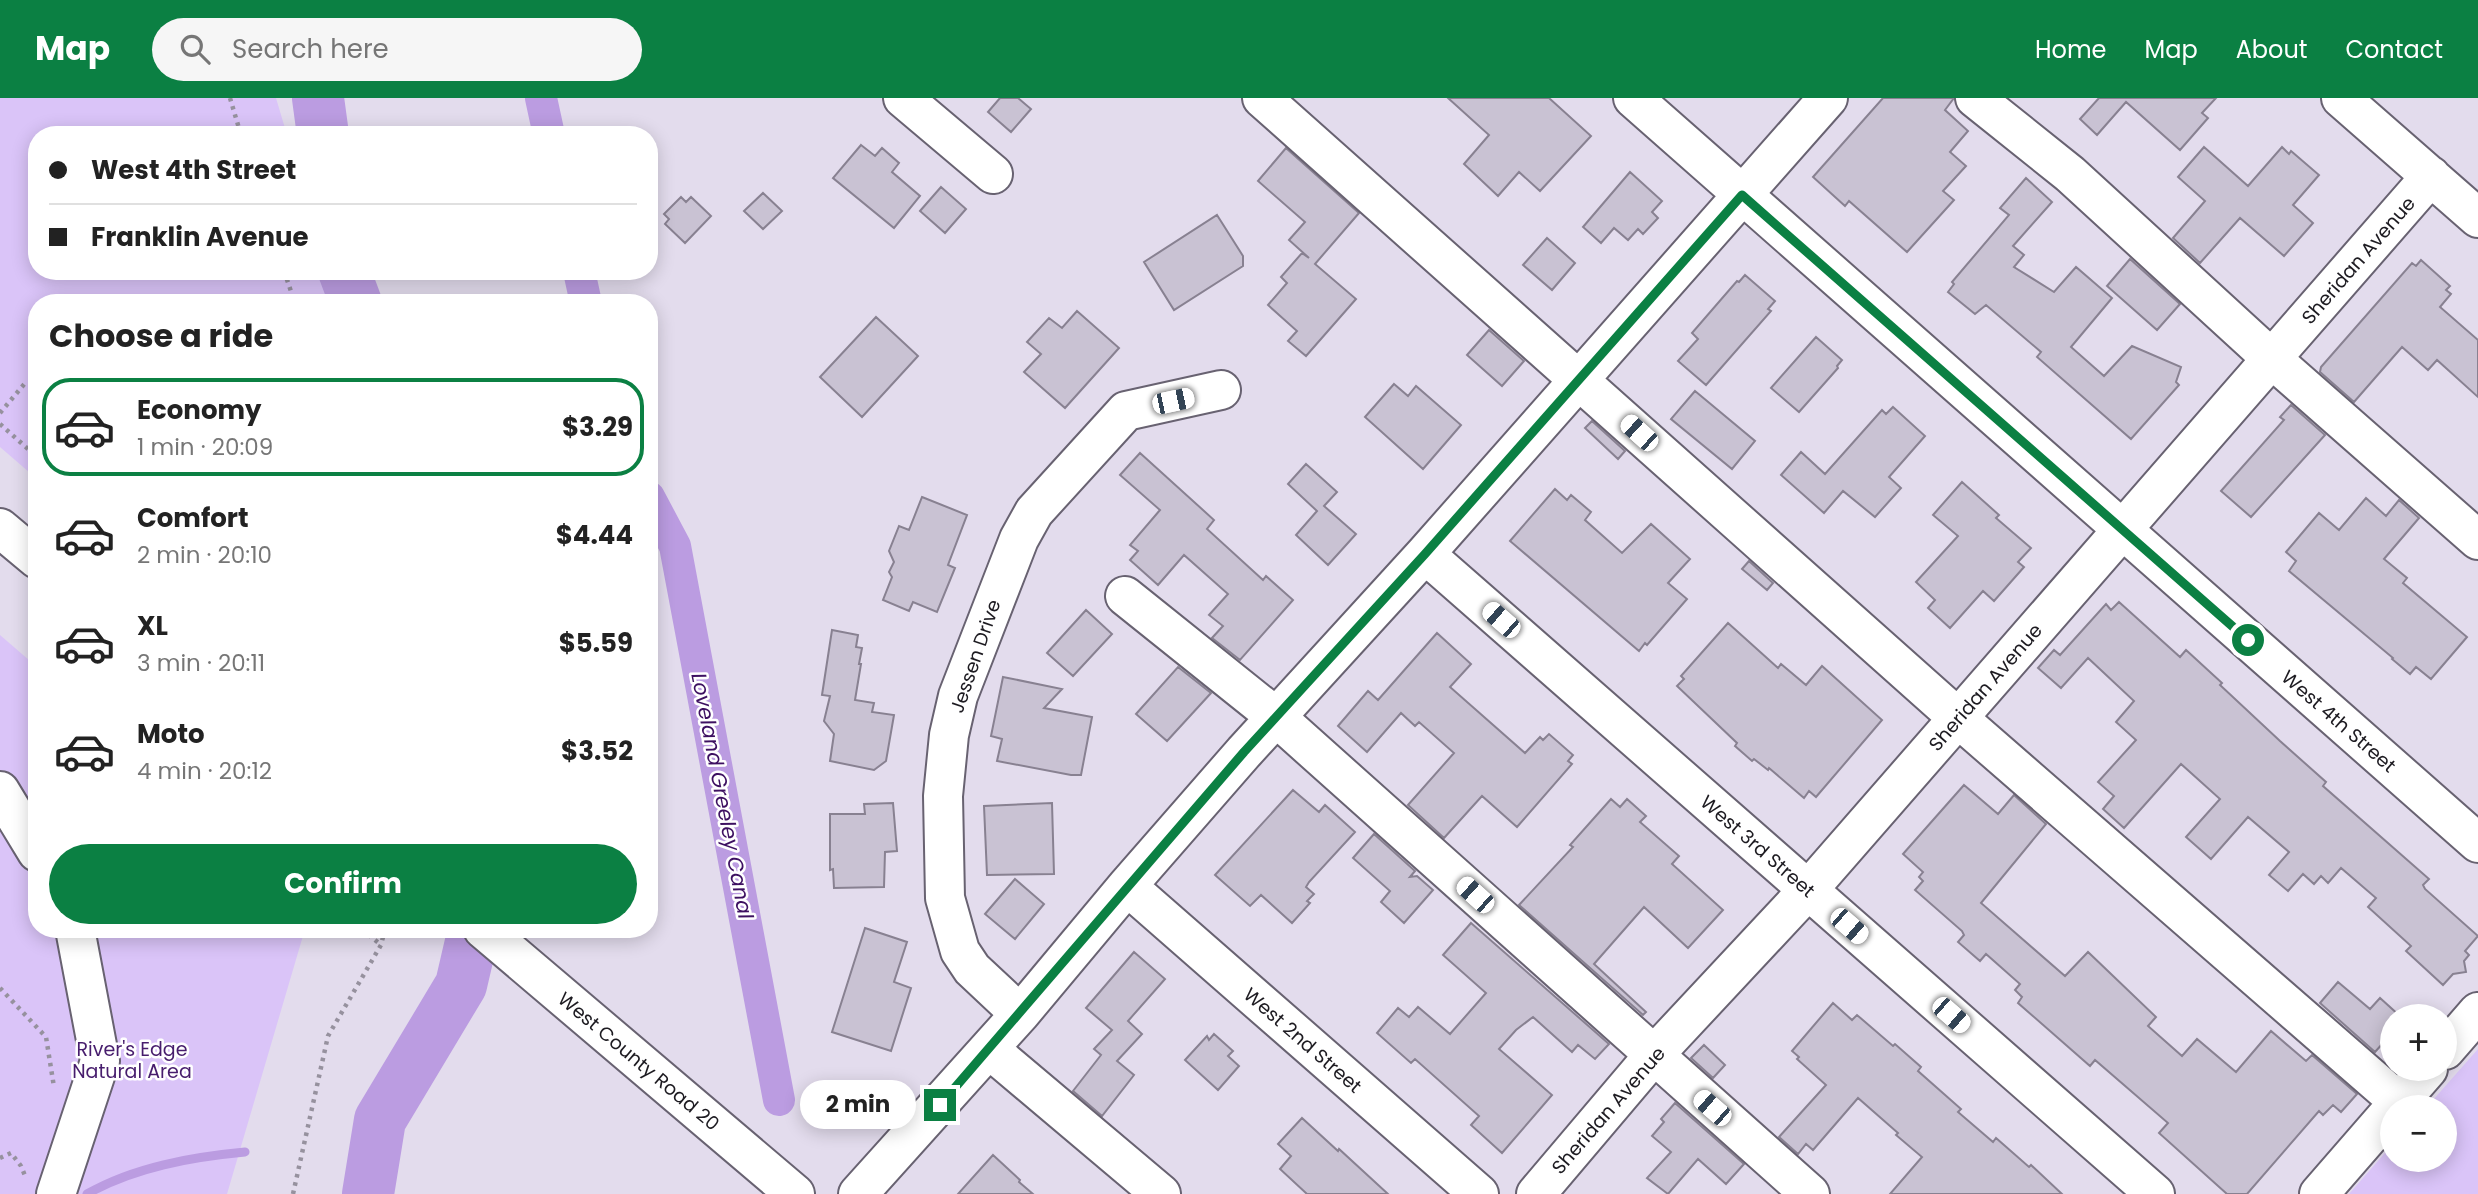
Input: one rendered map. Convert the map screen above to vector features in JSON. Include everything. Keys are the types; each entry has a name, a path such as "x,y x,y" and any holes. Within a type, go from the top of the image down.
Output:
{"street":[{"path":"903,98 993,174"},
{"path":"1262,98 2382,1095"},
{"name":"West 4th Street","path":"1633,98 2478,843"},
{"path":"858,1194 1020,1014 1127,886 1276,717 1425,554 1828,98"},
{"path":"1975,98 2070,174 2272,359 2478,540"},
{"path":"2341,98 2478,218"},
{"name":"Sheridan Avenue","path":"1536,1194 1653,1056 1808,890 2431,176"},
{"name":"Jessen Drive","path":"1020,1014 972,968 960,951 945,898 943,796 949,735 958,696 1019,539 1034,512 1126,411 1221,390"},
{"path":"0,528 28,551"},
{"name":"West 3rd Street","path":"1425,554 2155,1194"},
{"path":"1125,596 1276,717 1810,1194"},
{"path":"0,791 28,837"},
{"name":"West 2nd Street","path":"1127,886 1479,1194"},
{"path":"43,1189 100,1061 77,938"},
{"name":"West County Road 20","path":"494,938 558,991 761,1180 795,1194"},
{"path":"2457,1036 2478,1012"},
{"path":"989,1049 1161,1194"},
{"path":"2405,1095 2418,1081"},
{"path":"2319,1194 2380,1124"}],"path":[{"path":"230,98 238,126"},
{"path":"0,413 26,382"},
{"path":"0,424 28,449"},
{"path":"373,938 381,945"},
{"path":"293,1194 328,1036 383,938"},
{"path":"0,988 46,1037 54,1088"},
{"path":"0,1158 11,1153 43,1189"}],"green space":[{"path":"0,98 276,98 284,126 28,126 28,280 343,280 347,294 28,294 28,471 0,447"},
{"name":"River's Edge Natural Area","path":"0,635 28,659 28,938 302,938 227,1194 0,1194"},
{"path":"2478,1049 2478,1194 2349,1194 2380,1159 2380,1172 2457,1172 2457,1095 2437,1095 2450,1081 2457,1081 2457,1073"}],"building":[{"path":"1000,98 1018,98 1031,109 1011,132 988,112"},
{"path":"1448,98 1549,98 1591,136 1540,191 1519,172 1498,196 1464,164 1489,135"},
{"path":"1883,98 1954,98 1945,110 1968,131 1950,152 1966,166 1943,191 1954,200 1907,252 1849,201 1845,206 1813,177"},
{"path":"2099,98 2216,98 2202,113 2208,118 2180,150 2126,102 2097,135 2080,119"},
{"path":"861,145 875,156 882,148 899,163 892,172 920,196 894,228 833,178"},
{"path":"2204,147 2248,186 2282,147 2289,154 2291,151 2319,175 2293,205 2313,223 2284,256 2240,218 2200,263 2173,238 2205,201 2178,177"},
{"path":"1286,148 1359,213 1315,264 1356,299 1306,356 1288,341 1297,331 1268,305 1287,283 1281,277 1302,253 1309,258 1289,240 1305,222 1258,181"},
{"path":"1630,172 1662,201 1652,212 1658,218 1643,234 1638,229 1628,240 1614,228 1601,243 1583,227"},
{"path":"2026,178 2052,202 2013,246 2024,255 2014,267 2054,292 2076,267 2112,298 2071,347 2104,376 2132,346 2181,367 2176,382 2179,385 2131,439 2037,357 2041,352 1986,305 1975,314 1948,292 1954,284 1952,282 2009,215 2000,208"},
{"path":"941,187 966,209 945,233 920,211"},
{"path":"763,193 782,211 763,229 744,211"},
{"path":"681,197 686,202 691,197 711,216 685,243 665,224 669,219 664,214"},
{"path":"1217,215 1243,256 1243,266 1174,310 1144,262"},
{"path":"1547,238 1575,263 1552,290 1523,265"},
{"path":"2130,259 2180,304 2157,330 2107,286"},
{"path":"2421,260 2450,286 2446,290 2451,294 2440,307 2478,340 2478,397 2437,360 2428,370 2402,347 2354,402 2320,372 2321,367 2412,263 2416,266"},
{"path":"1745,275 1775,301 1768,309 1771,311 1706,385 1678,361 1698,339 1692,333"},
{"path":"1077,311 1119,348 1065,408 1024,372 1041,354 1027,342 1049,318 1062,328"},
{"path":"876,317 918,356 862,417 820,377"},
{"path":"1489,330 1524,361 1502,386 1467,355"},
{"path":"1816,337 1842,360 1799,412 1771,388"},
{"path":"1394,384 1408,396 1416,386 1461,425 1423,469 1365,417"},
{"path":"1695,391 1755,441 1732,469 1671,419"},
{"path":"2291,405 2325,435 2251,517 2221,491 2284,420 2280,417"},
{"path":"1893,407 1925,436 1889,477 1901,488 1875,517 1843,491 1824,513 1781,475 1801,452 1825,474 1882,410 1886,414"},
{"path":"1592,421 1625,451 1618,459 1585,428"},
{"path":"1140,453 1214,520 1207,529 1263,580 1266,576 1293,600 1240,660 1212,638 1223,626 1209,615 1228,594 1184,555 1158,585 1130,560 1138,551 1130,545 1160,510 1120,475"},
{"path":"1306,464 1337,492 1324,506 1356,534 1328,565 1296,535 1317,511 1288,484"},
{"path":"1962,482 1999,515 1996,518 2031,548 2018,562 2024,567 1994,601 1983,591 1950,628 1928,608 1935,600 1916,582 1958,536 1933,515"},
{"path":"1555,489 1567,500 1571,495 1591,512 1585,520 1622,553 1651,524 1690,559 1668,583 1687,599 1639,651 1510,541"},
{"path":"922,497 967,515 948,565 955,568 937,612 913,602 909,611 883,600 892,577 889,572 894,562 889,551 899,526 909,530"},
{"path":"2366,498 2386,516 2399,500 2419,518 2384,559 2407,578 2403,583 2467,637 2431,679 2416,667 2410,674 2289,571 2296,561 2286,552 2319,513 2339,530"},
{"path":"1749,561 1773,583 1767,590 1742,569"},
{"path":"2119,602 2180,657 2186,650 2222,683 2220,685 2326,782 2323,786 2429,879 2423,885 2425,889 2478,936 2465,951 2469,955 2464,961 2466,972 2453,974 2443,985 2406,951 2411,946 2368,907 2376,898 2341,868 2328,883 2321,876 2314,884 2303,874 2288,891 2269,875 2289,852 2248,817 2211,859 2186,837 2220,799 2181,764 2124,828 2103,809 2114,796 2098,782 2136,740 2116,722 2134,701 2088,658 2061,688 2038,668 2054,650 2060,655 2106,604 2111,610"},
{"path":"1086,610 1112,634 1073,676 1047,653"},
{"path":"1728,623 1778,668 1781,664 1806,685 1822,666 1882,720 1816,797 1809,791 1804,798 1769,768 1768,770 1754,759 1752,761 1735,746 1737,743 1677,686 1684,679 1681,676"},
{"path":"832,630 858,635 856,647 862,648 855,700 874,703 872,712 894,715 886,761 874,770 830,761 834,734 824,721 830,696 822,695"},
{"path":"1437,633 1471,664 1450,687 1525,753 1540,737 1543,740 1549,734 1573,755 1568,761 1572,764 1517,827 1482,796 1444,838 1408,805 1454,753 1419,722 1415,726 1401,713 1367,752 1338,726 1368,691 1378,700"},
{"path":"1178,667 1211,693 1167,741 1136,714"},
{"path":"1003,677 1062,689 1044,708 1092,717 1081,775 997,761 1002,739 991,736"},
{"path":"1964,785 1998,814 2014,795 2046,824 1981,903 2065,976 2088,952 2156,1017 2148,1026 2182,1056 2197,1039 2236,1072 2271,1031 2306,1061 2312,1055 2357,1094 2341,1112 2333,1105 2323,1115 2319,1111 2247,1194 2227,1194 2159,1133 2168,1123 2095,1060 2090,1066 2018,1003 2022,997 2015,990 2020,984 1986,954 1980,961 1958,942 1964,935 1962,931 1915,890 1923,881 1919,877 1923,872 1903,854"},
{"path":"1293,790 1319,812 1325,805 1355,832 1309,882 1306,887 1314,894 1307,901 1310,903 1292,923 1261,895 1250,906 1215,875"},
{"path":"1611,799 1620,807 1627,799 1646,816 1640,822 1679,856 1672,864 1723,910 1688,948 1644,907 1594,964 1646,1012 1643,1015 1519,905 1573,847 1570,845"},
{"path":"893,803 897,851 885,852 884,887 834,888 833,869 830,870 830,814 865,814 864,804"},
{"path":"1052,803 1054,874 987,875 984,806"},
{"path":"1374,834 1415,871 1410,877 1417,876 1433,890 1404,923 1381,902 1390,891 1353,858"},
{"path":"1015,879 1044,904 1015,939 985,914"},
{"path":"1471,923 1609,1044 1595,1059 1578,1045 1572,1052 1533,1017 1516,1030 1499,1049 1552,1095 1502,1153 1471,1125 1479,1116 1415,1059 1411,1063 1377,1033 1398,1008 1409,1017 1418,1007 1450,1034 1486,993 1443,955"},
{"path":"865,928 907,942 894,982 911,988 891,1051 832,1032"},
{"path":"1134,952 1165,979 1128,1021 1142,1034 1117,1061 1134,1075 1102,1116 1073,1091 1101,1055 1094,1049 1112,1030 1086,1008"},
{"path":"2338,982 2370,1009 2380,998 2387,1004 2380,1004 2380,1046 2375,1052 2320,1003"},
{"path":"1833,1003 1852,1020 1857,1015 1893,1046 1895,1044 1921,1067 1918,1071 1961,1109 1958,1112 1993,1142 1996,1138 2029,1167 2031,1165 2062,1194 1890,1194 1922,1157 1858,1098 1813,1150 1806,1144 1798,1154 1779,1137 1826,1085 1797,1059 1799,1057 1792,1051"},
{"path":"1214,1034 1233,1051 1228,1056 1239,1066 1218,1090 1185,1060 1207,1036 1209,1040"},
{"path":"1704,1045 1725,1065 1713,1078 1691,1058"},
{"path":"1675,1103 1744,1164 1726,1184 1698,1159 1668,1194 1647,1178 1671,1152 1652,1136 1664,1122 1661,1119"},
{"path":"1302,1118 1388,1194 1307,1194 1280,1169 1291,1156 1278,1144"},
{"path":"993,1155 1020,1180 1019,1182 1033,1194 958,1194"}],"waterway":[{"path":"318,98 322,126"},
{"name":"Loveland Greeley Canal","path":"541,98 547,126"},
{"path":"347,280 353,294"},
{"name":"Loveland Greeley Canal","path":"581,280 584,294"},
{"name":"Loveland Greeley Canal","path":"658,514 675,546 779,1100"},
{"path":"368,1194 380,1120 461,985 472,938"},
{"path":"87,1194 144,1170 245,1152"}],"route":[{"path":"940,1105 1244,752 1425,554 1742,195 2248,640"}]}
